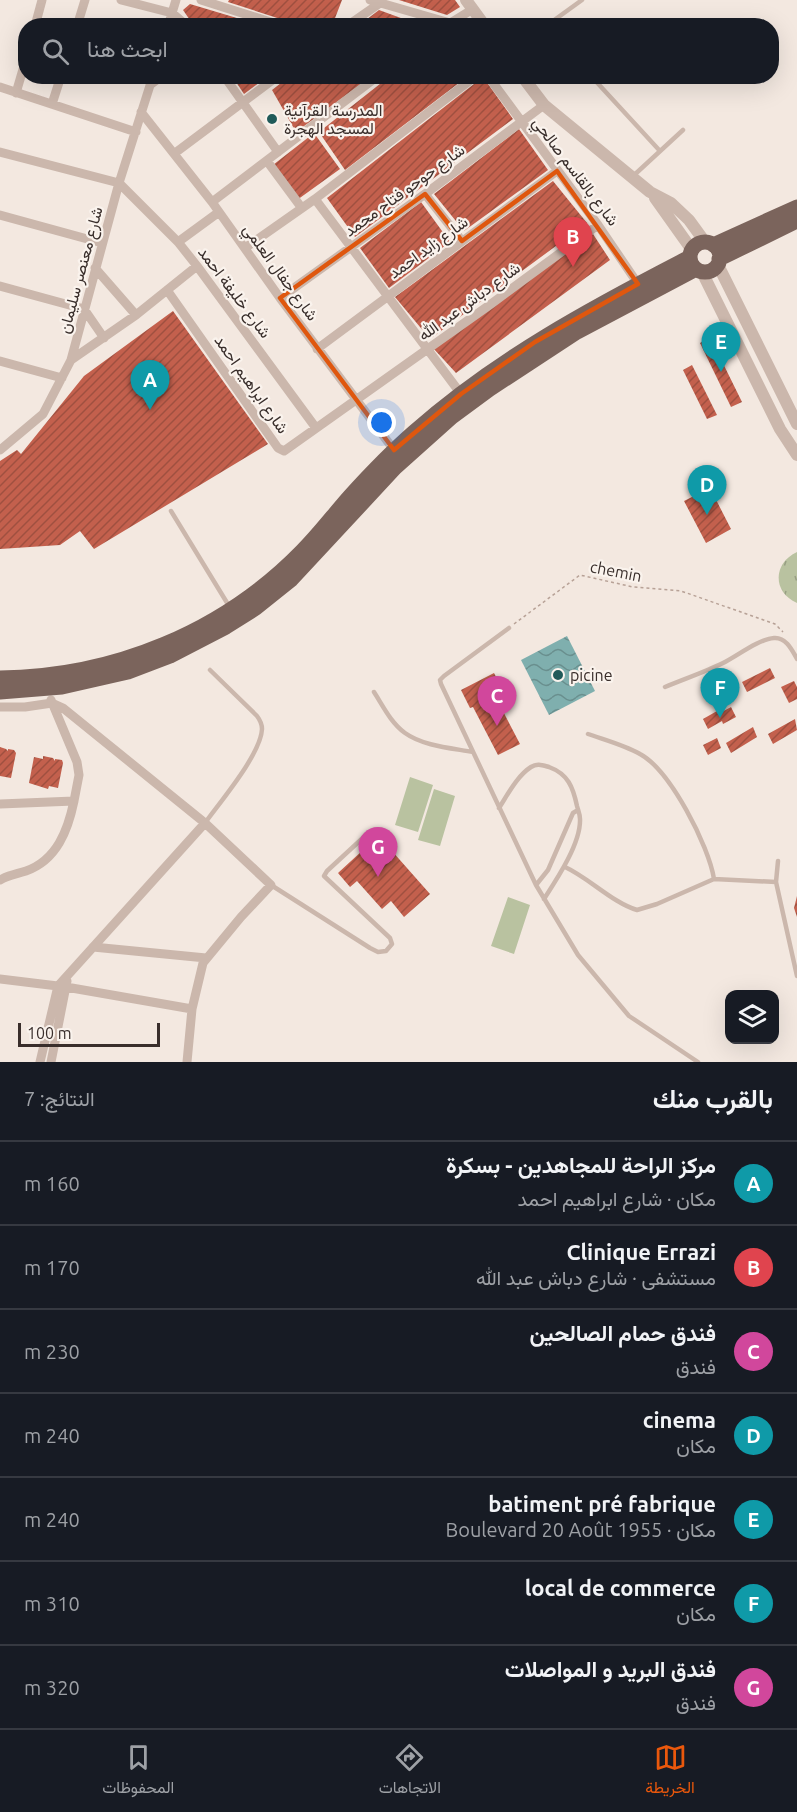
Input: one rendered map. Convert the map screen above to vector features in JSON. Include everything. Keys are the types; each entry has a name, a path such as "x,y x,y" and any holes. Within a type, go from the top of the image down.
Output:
{"main road":[{"path":"0,692 45,688 96,679 155,662 193,645 244,616 272,596 305,567 396,468 452,417 577,332 704,257 797,207"},
{"path":"0,678 58,674 131,657 172,641 231,610 257,591 302,551 349,497 415,431 461,394 535,342 638,284 797,221"}],"street":[{"path":"37,18 42,0"},
{"path":"79,18 85,0"},
{"path":"122,0 172,13 178,18"},
{"path":"170,18 176,0"},
{"path":"201,0 219,2 262,18"},
{"path":"356,18 375,1 427,18"},
{"path":"456,18 469,4 479,18"},
{"path":"16,93 19,84"},
{"path":"52,104 58,84"},
{"name":"شارع معنصر سليمان","path":"0,450 42,414 71,360 119,183 150,84"},
{"path":"230,84 278,152"},
{"path":"175,153 268,84"},
{"path":"212,202 367,84"},
{"path":"245,248 315,199 466,84"},
{"name":"شارع بالقاسم صالحي","path":"494,84 598,225 638,284"},
{"path":"528,84 544,105 650,192 671,203 689,220 780,429 797,455"},
{"path":"0,87 136,132"},
{"name":"شارع حوحو فتاح محمد","path":"280,298 544,105"},
{"name":"شارع جفال العلمي","path":"141,112 212,202 317,349 394,450"},
{"path":"0,152 119,183"},
{"path":"267,161 301,207"},
{"name":"شارع زايد احمد","path":"317,349 557,171"},
{"name":"شارع خليفة احمد","path":"119,183 178,242 198,266 316,428"},
{"path":"425,194 462,241"},
{"path":"315,199 429,348 461,394"},
{"path":"178,242 219,212"},
{"path":"0,215 102,243"},
{"name":"شارع دباش عبد الله","path":"356,399 598,225"},
{"path":"704,257 797,424"},
{"path":"71,360 136,315 198,266"},
{"path":"95,268 136,315"},
{"path":"0,286 84,309 104,338"},
{"name":"شارع ابراهيم احمد","path":"167,290 280,450 286,450 356,399"},
{"path":"0,361 62,378"},
{"path":"0,440 10,443"},
{"path":"0,880 43,863 62,841 74,801 78,775 77,762 45,688"},
{"path":"0,707 25,707 52,703 76,718 205,823 271,885 203,963 192,1008 187,1062"},
{"path":"0,804 74,801"},
{"path":"40,1062 62,986 69,973 205,823"},
{"path":"93,946 206,958"},
{"path":"0,979 62,986 192,1008"},
{"path":"51,1062 62,986"}],"lane":[{"path":"557,18 582,0"},
{"path":"598,84 660,151"},
{"path":"632,177 683,130"},
{"path":"171,511 231,610"},
{"path":"509,628 440,680 536,885 578,955 629,1016 698,1062"},
{"path":"665,687 722,664 762,641 774,638 781,639 789,645 797,659"},
{"path":"205,823 256,749 262,731 261,722 257,716 210,670"},
{"path":"374,692 390,717 405,734 430,744 473,752"},
{"path":"588,734 641,754 668,779 698,834 711,865 714,879"},
{"path":"499,807 521,777 532,767 540,764 559,771 569,781 574,791 581,817 580,826 565,867 544,899"},
{"path":"536,885 548,870 573,813 578,810"},
{"path":"271,885 370,948 378,952 386,951 392,944 390,938 324,876 366,835"},
{"path":"778,861 776,882 797,976"},
{"path":"565,867 577,872 624,904 637,910 657,904 714,879 776,882"},
{"path":"548,870 559,876"}],"path":[{"name":"chemin","path":"509,628 580,575 633,588 681,591 775,624 786,636"}],"highlighted area":[{"path":"557,171 638,284 535,342 461,394 394,450 280,298 425,194 462,241"}],"green space":[{"path":"797,552 797,603 783,592 779,578 783,563"},
{"path":"410,777 433,785 418,832 395,825"},
{"path":"434,789 455,796 440,846 418,840"},
{"path":"508,897 530,905 514,954 491,946"}],"water":[{"name":"picine","path":"567,636 595,691 549,715 521,660"}],"building":[{"path":"229,0 342,0 335,18 277,18 228,2"},
{"path":"399,0 455,0 460,7 447,15"},
{"path":"190,4 237,18 188,18 183,10"},
{"path":"379,10 401,18 368,18"},
{"path":"237,84 257,84 244,94"},
{"path":"280,84 361,84 296,132 272,90"},
{"path":"380,84 458,84 345,170 319,132"},
{"path":"474,84 488,84 513,119 355,237 327,198"},
{"path":"519,129 548,170 464,231 434,194"},
{"path":"314,133 340,169 297,200 273,165"},
{"path":"553,181 587,223 430,339 395,297"},
{"path":"421,202 450,242 389,288 360,248"},
{"path":"593,234 610,260 456,373 433,348"},
{"path":"173,311 268,444 94,549 80,531 60,545 0,549 0,461 17,450 21,454 84,376"},
{"path":"710,337 742,402 731,407 700,343"},
{"path":"692,365 717,415 707,419 683,370"},
{"path":"710,488 731,529 706,543 684,501"},
{"path":"770,668 775,678 747,692 742,682"},
{"path":"494,673 504,692 495,696 520,744 498,755 473,707 470,708 461,690"},
{"path":"725,673 732,687 723,692 716,678"},
{"path":"794,681 797,687 797,699 789,703 781,687"},
{"path":"731,707 736,717 723,724 722,721 708,729 703,719 717,711 718,714"},
{"path":"795,719 797,730 773,744 768,734"},
{"path":"753,727 757,737 731,753 726,743"},
{"path":"717,738 721,748 708,755 703,745"},
{"path":"0,747 8,751 8,749 14,750 16,753 11,778 0,776"},
{"path":"43,756 53,758 55,761 55,759 62,760 58,788 49,786 48,789 29,783 34,757 43,759"},
{"path":"384,842 430,894 404,917 391,901 382,909 357,881 350,887 338,873 363,850 368,855"},
{"path":"797,896 797,917 794,908"}],"place":[{"name":"المدرسة القرآنية لمسجد الهجرة","path":"272,119"},
{"name":"Clinique Errazi","path":"573,267"},
{"name":"batiment pré fabrique","path":"721,372"},
{"name":"مركز الراحة للمجاهدين - بسكرة","path":"150,410"},
{"name":"cinema","path":"707,515"},
{"name":"picine","path":"558,675"},
{"name":"local de commerce","path":"720,718"},
{"name":"فندق حمام الصالحين","path":"497,726"},
{"name":"فندق البريد و المواصلات","path":"378,877"}]}
